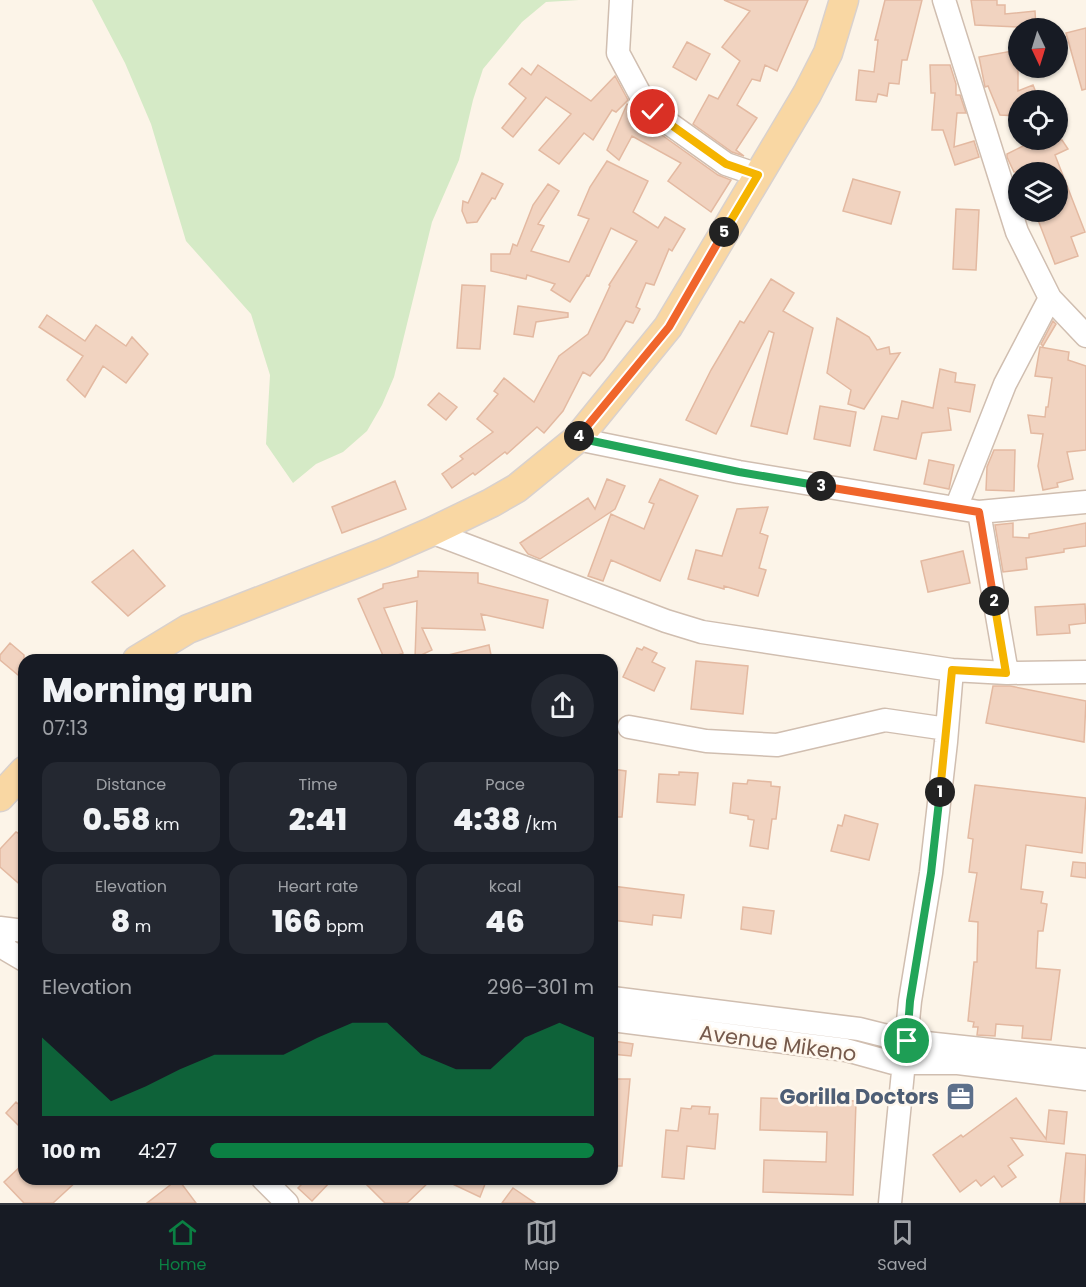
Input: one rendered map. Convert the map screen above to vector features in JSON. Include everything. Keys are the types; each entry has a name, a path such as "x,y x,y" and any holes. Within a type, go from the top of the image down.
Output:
{"main road":[{"path":"146,654 188,629 431,532 491,503 517,488 578,438 669,327 807,94 828,53 844,0"},
{"path":"0,797 18,778"}],"street":[{"path":"621,0 618,53 640,96 653,112 726,164 758,175"},
{"path":"945,0 1017,232 1050,298 1086,336"},
{"path":"956,508 1005,384 1050,298"},
{"path":"578,438 739,472 979,512 1086,502"},
{"path":"979,512 1006,673"},
{"path":"431,532 666,621 702,632 952,670 1006,673 1086,672"},
{"path":"890,1203 910,1001 931,873 952,670"},
{"path":"629,727 706,741 777,745 885,720 947,729"},
{"path":"0,928 18,930"},
{"name":"Avenue Mikeno","path":"618,999 859,1029 906,1052 958,1064 1086,1079"},
{"name":"Avenue Mikeno","path":"618,1021 846,1050 893,1063 906,1052 1086,1060"},
{"path":"269,1185 287,1203"}],"green space":[{"path":"92,0 579,0 546,2 522,22 483,69 459,160 432,222 394,377 382,405 367,431 343,452 316,464 293,483 266,444 270,375 251,314 186,241 151,124 125,63"}],"building":[{"path":"724,0 808,0 777,71 765,65 760,81 752,79 737,105 757,118 736,150 744,156 732,152 693,124 709,95 718,99 740,61 722,47 750,11"},
{"path":"885,0 922,0 907,60 902,60 899,84 889,83 887,96 878,94 876,102 856,100 859,70 874,72 878,40 875,40"},
{"path":"971,0 997,0 997,5 1005,5 1005,14 1035,11 1035,18 1008,18 1008,27 975,25"},
{"path":"1086,28 1086,89 1082,90 1068,40 1068,32"},
{"path":"687,42 710,54 696,80 673,67"},
{"path":"1008,52 1008,78 1018,78 1018,90 1008,90 1008,115 1000,115 988,86 985,87 979,57"},
{"path":"538,65 591,101 615,76 628,100 616,112 612,110 593,140 584,133 559,164 539,150 571,114 546,97 513,137 502,128 526,98 509,84 522,68 531,75"},
{"path":"930,65 950,65 956,84 956,95 960,95 966,113 957,113 954,147 974,141 979,157 955,165 943,130 932,130 935,93 931,93"},
{"path":"1033,85 1035,90 1020,90"},
{"path":"627,104 645,123 718,175 731,180 711,212 668,181 681,163 632,136 619,160 607,150"},
{"path":"1015,150 1066,150 1055,155 1058,162 1009,162 1007,154"},
{"path":"607,161 648,181 633,212 658,228 665,217 685,229 672,251 669,249 654,285 646,283 636,307 640,309 633,323 626,321 604,359 590,376 583,372 563,411 544,433 537,427 507,454 505,452 475,475 473,473 452,488 442,474 463,459 460,456 493,432 477,419 498,394 494,391 504,378 534,402 559,356 588,334 609,285 637,241 611,228 589,276 587,275 570,302 551,290 555,284 527,275 526,279 491,271 491,254 510,254 513,244 517,246 533,205 548,184 559,191 538,224 544,226 531,251 569,262 589,219 578,215 590,187"},
{"path":"482,173 503,184 495,199 492,198 477,222 467,223 462,211 463,201 468,203"},
{"path":"853,179 900,192 891,224 843,211"},
{"path":"1068,188 1085,232 1071,237 1078,256 1055,264 1039,222 1068,222"},
{"path":"956,209 979,210 976,270 953,269"},
{"path":"771,279 794,293 783,311 813,328 787,434 751,426 774,333 769,331 716,434 686,420 711,370 740,321 744,323"},
{"path":"462,285 485,286 480,349 457,348"},
{"path":"518,306 568,313 568,317 536,322 533,337 514,334"},
{"path":"47,315 85,341 96,325 126,346 132,337 148,354 126,383 103,366 85,397 67,380 83,356 39,327"},
{"path":"837,318 869,337 877,350 889,347 890,354 900,353 864,409 848,404 851,390 827,373"},
{"path":"1053,321 1056,324 1043,346 1041,344"},
{"path":"1040,347 1069,352 1068,360 1086,366 1086,450 1067,452 1073,479 1057,483 1058,487 1043,490 1038,466 1043,434 1031,433 1028,415 1045,417 1046,407 1048,407 1052,378 1035,376"},
{"path":"940,369 956,373 955,382 975,385 970,412 948,408 951,430 922,433 916,459 874,450 882,416 898,419 902,401 933,408"},
{"path":"439,393 457,407 446,420 428,405"},
{"path":"820,406 856,412 850,446 814,439"},
{"path":"994,450 1015,450 1014,491 986,490 987,467"},
{"path":"929,460 954,465 949,489 924,484"},
{"path":"607,479 625,486 615,509 540,559 528,554 520,543 588,498 595,509"},
{"path":"660,479 698,496 660,581 611,560 603,581 588,576 611,514 644,529 654,504 649,502"},
{"path":"395,481 406,509 342,533 332,507"},
{"path":"768,507 760,533 768,536 759,568 766,570 758,596 688,579 696,550 722,556 737,509"},
{"path":"1013,523 1013,537 1029,538 1029,534 1086,523 1086,546 1026,558 1027,569 1003,572 995,525"},
{"path":"133,550 165,586 128,616 92,582"},
{"path":"963,551 970,583 928,592 921,561"},
{"path":"418,571 478,573 478,583 548,600 543,628 481,614 485,630 422,628 432,650 424,654 415,654 417,601 384,608 403,653 382,654 358,599 383,588 383,584 418,577"},
{"path":"1085,604 1086,623 1069,625 1070,633 1037,635 1035,607"},
{"path":"10,643 23,654 18,654 18,675 0,660 0,655"},
{"path":"489,645 491,654 452,654"},
{"path":"644,647 657,653 652,662 665,668 654,691 623,677 637,648 642,650"},
{"path":"696,661 748,666 743,714 691,709"},
{"path":"993,686 1010,686 1086,701 1084,742 986,723"},
{"path":"618,770 626,771 622,817 618,817"},
{"path":"679,772 698,773 695,805 657,802 659,774 679,775"},
{"path":"748,780 771,782 771,786 780,787 776,819 772,819 768,849 750,846 754,820 748,819 748,816 730,813 733,783 747,784"},
{"path":"975,785 1086,798 1082,853 1026,845 1021,889 1043,892 1041,903 1047,904 1043,931 1038,931 1036,968 1060,970 1051,1040 1022,1038 1023,1026 996,1024 995,1036 977,1035 978,1027 973,1027 974,1022 968,1021 974,962 977,962 978,922 969,921 977,873 969,872 973,839 968,838"},
{"path":"845,815 878,824 869,860 831,851 838,825 842,826"},
{"path":"16,832 18,833 18,883 0,867 0,849"},
{"path":"1073,862 1086,863 1086,878 1071,876"},
{"path":"618,887 684,895 681,918 653,915 652,925 618,921"},
{"path":"743,907 774,911 771,934 741,929"},
{"path":"618,1042 633,1044 631,1056 618,1055"},
{"path":"618,1079 630,1079 622,1166 618,1166"},
{"path":"761,1098 856,1101 853,1195 763,1192 764,1160 826,1162 827,1132 760,1130"},
{"path":"1016,1098 1046,1139 1049,1110 1067,1112 1064,1144 1011,1138 1023,1155 1008,1166 1016,1177 1002,1187 994,1176 981,1186 976,1180 960,1192 933,1155 961,1135 963,1137"},
{"path":"16,1102 18,1104 18,1125 6,1113"},
{"path":"692,1106 710,1107 709,1114 718,1114 715,1149 687,1146 684,1179 662,1177 666,1130 678,1131 681,1108 691,1109"},
{"path":"1066,1153 1086,1155 1084,1203 1060,1203"},
{"path":"18,1169 18,1185 72,1185 53,1203 24,1203 4,1182"},
{"path":"170,1185 182,1185 196,1203 147,1203"},
{"path":"301,1185 327,1185 312,1201 298,1188"},
{"path":"367,1185 426,1185 407,1203 385,1203"},
{"path":"455,1185 485,1185 480,1197"},
{"path":"513,1188 535,1203 502,1203"}],"place":[{"name":"Gorilla Doctors","path":"960,1096"}],"route":[{"path":"653,112 726,164 758,175 669,327 578,438 739,472 979,512 1006,673 952,670 931,873 910,1001 907,1041"}]}
